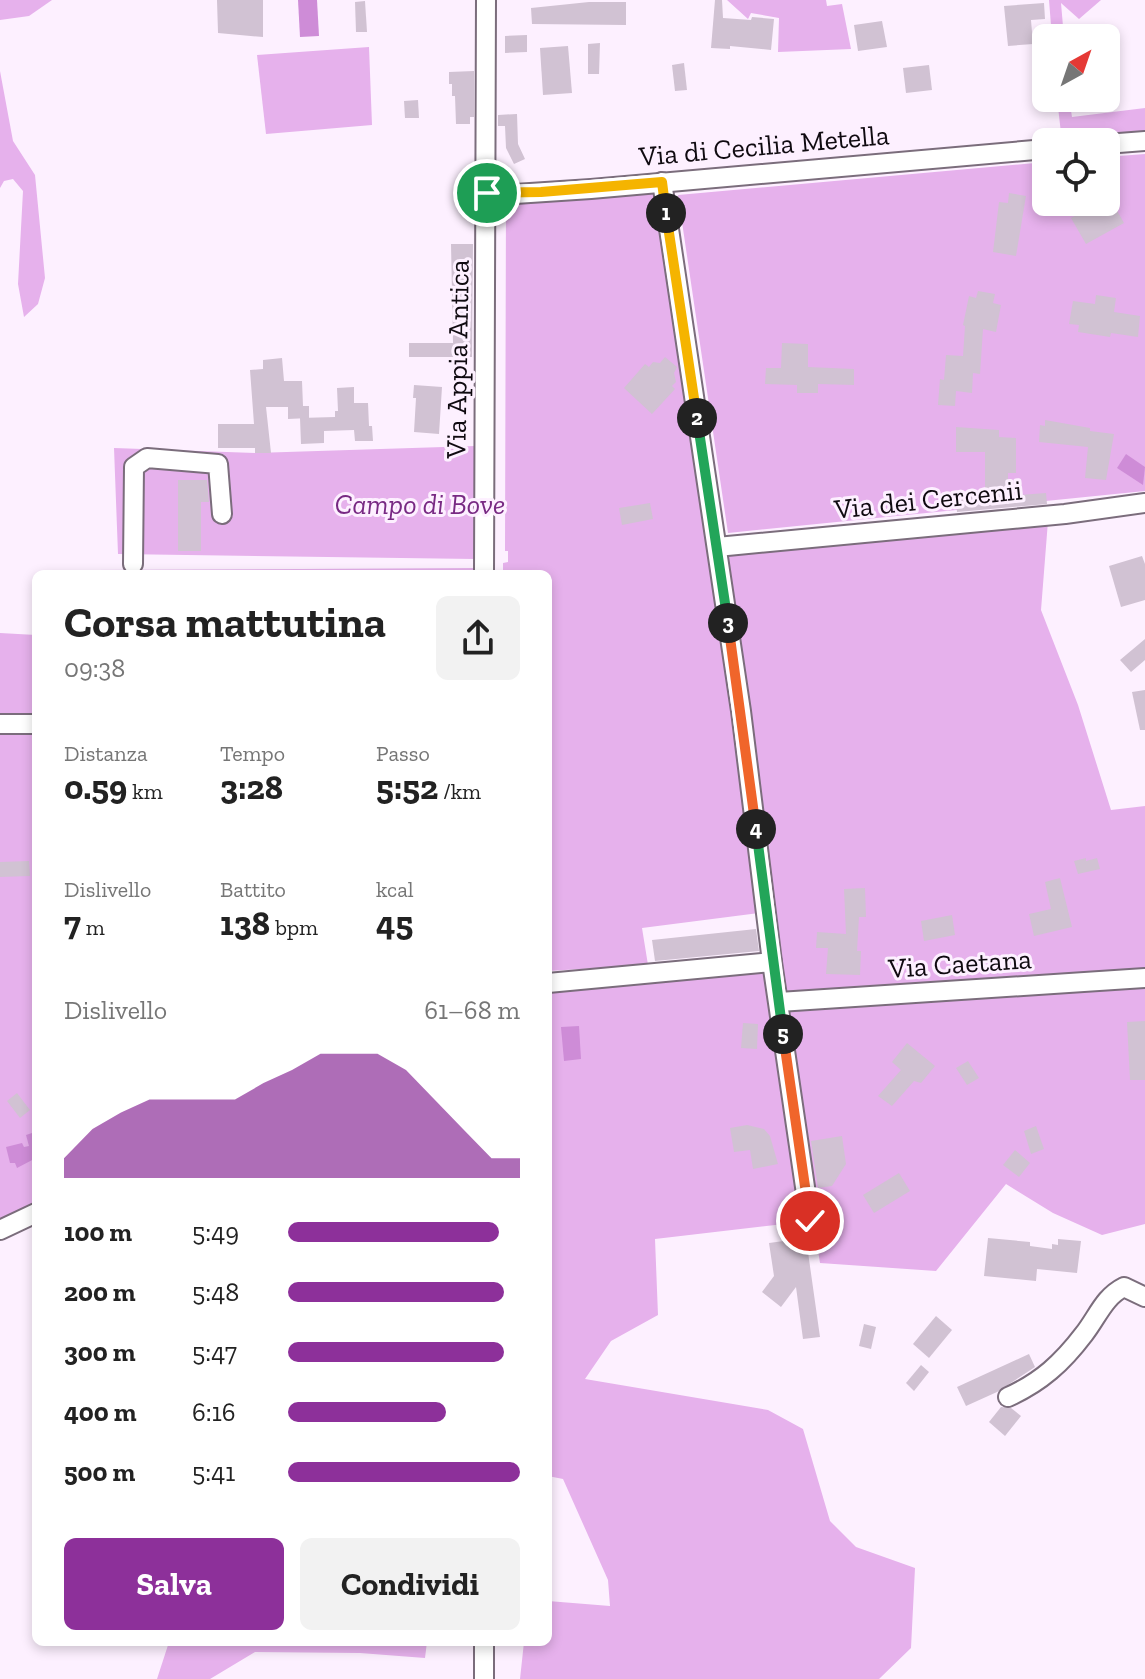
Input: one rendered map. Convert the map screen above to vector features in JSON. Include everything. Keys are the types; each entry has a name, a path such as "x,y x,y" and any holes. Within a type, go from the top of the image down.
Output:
{"street":[{"name":"Via Appia Antica","path":"484,570 486,0"},
{"path":"1120,143 1145,141"},
{"name":"Via di Cecilia Metella","path":"487,193 554,192 1032,150"},
{"path":"662,182 741,711 772,962 810,1221"},
{"path":"133,564 134,467 147,458 218,464 222,514"},
{"name":"Via dei Cercenii","path":"717,547 1065,514 1145,503"},
{"path":"0,724 32,724"},
{"path":"552,983 772,962"},
{"name":"Via Caetana","path":"779,1002 1145,978"},
{"path":"0,1230 32,1215"},
{"path":"1008,1397 1030,1387 1054,1370 1111,1293 1124,1287 1145,1297"},
{"path":"484,1646 484,1679"}],"green space":[{"path":"0,0 52,0 29,16 0,20"},
{"path":"727,0 826,0 827,6 842,4 851,49 778,52 779,18 751,13 748,19"},
{"path":"1049,0 1101,0 1079,19 1061,3 1063,24 1051,24"},
{"path":"369,47 372,125 266,134 257,55"},
{"path":"0,71 13,141 35,175 45,278 38,304 24,317 18,284 23,191 13,179 4,181 0,188"},
{"path":"1145,108 1145,135 1120,137 1120,128 1060,128 1059,112 1071,112 1072,117"},
{"path":"1145,154 1145,491 728,533 678,195 1032,163 1032,216 1120,216 1120,156"},
{"path":"658,187 759,913 642,928 648,965 552,971 552,570 503,570 503,563 508,562 508,551 505,551 506,199"},
{"name":"Campo di Bove","path":"475,446 475,559 118,554 114,448 255,453"},
{"path":"1048,521 1041,610 1078,705 1111,810 1145,806 1145,1224 1102,1235 1053,1213 1006,1184 936,1271 820,1263 779,1002 728,553"},
{"path":"476,568 476,570 94,570"},
{"path":"0,633 32,635 32,1208 0,1223"},
{"path":"767,969 801,1222 655,1239 658,1315 611,1341 585,1379 768,1410 803,1429 830,1521 856,1547 915,1568 911,1648 879,1679 520,1679 524,1646 552,1646 552,1601 610,1606 608,1580 563,1479 552,1477 552,989"},
{"path":"168,1646 426,1646 425,1658 360,1653 255,1652 210,1679 157,1679"}],"shaded area":[{"path":"298,0 317,0 319,36 300,37"},
{"path":"1126,454 1145,467 1143,485 1117,468"},
{"path":"579,1026 581,1059 564,1061 561,1027"},
{"path":"32,1133 32,1160 17,1168 15,1163 10,1163 6,1147 22,1143 24,1147 29,1146 26,1135"}],"building":[{"path":"217,0 263,0 263,37 218,33"},
{"path":"715,0 722,0 723,18 774,19 771,50 730,46 730,49 711,48"},
{"path":"365,1 367,32 356,32 355,2"},
{"path":"626,2 626,25 532,24 531,8"},
{"path":"1044,3 1045,19 1031,20 1032,44 1008,46 1004,6"},
{"path":"882,21 887,47 858,51 854,25"},
{"path":"527,35 527,52 505,53 505,36"},
{"path":"600,43 599,74 588,74 588,44"},
{"path":"568,46 572,93 543,95 540,48"},
{"path":"684,63 687,90 675,91 672,65"},
{"path":"929,65 932,90 906,93 903,68"},
{"path":"474,71 474,117 470,117 470,124 456,124 455,96 452,96 452,84 449,84 449,72"},
{"path":"418,100 419,118 405,118 404,101"},
{"path":"517,114 518,144 525,159 514,164 506,148 505,126 498,126 498,115"},
{"path":"1009,193 1026,196 1016,256 993,252 999,202 1008,203"},
{"path":"1120,216 1124,223 1086,244 1071,218"},
{"path":"451,244 473,244 472,357 409,357 409,343 453,343"},
{"path":"978,291 995,294 993,303 1001,305 996,332 983,329 980,374 973,373 972,393 956,391 955,406 938,405 946,355 963,356 963,325 969,296 976,298"},
{"path":"1096,295 1116,298 1114,312 1140,316 1138,337 1078,332 1079,325 1069,324 1073,301 1095,304"},
{"path":"782,343 808,344 808,367 854,369 854,385 818,384 818,393 797,393 797,385 765,384 766,368 781,368"},
{"path":"665,357 677,367 674,373 676,382 672,386 675,389 652,414 624,388 645,364 649,367 653,362 660,363"},
{"path":"282,358 284,381 302,381 303,406 309,406 309,418 288,419 288,407 266,407 271,453 255,453 255,448 218,448 218,424 254,424 250,370 263,369 263,360"},
{"path":"414,385 442,387 439,434 414,432"},
{"path":"354,387 354,403 368,403 373,441 355,441 354,430 324,431 324,443 301,444 300,418 335,417 335,411 338,411 337,388"},
{"path":"1045,420 1114,434 1106,480 1085,478 1088,447 1039,442 1040,425 1045,426"},
{"path":"956,427 999,430 999,437 1016,438 1016,473 1008,473 1008,496 1046,493 1047,504 957,512 955,492 985,490 985,452 956,452"},
{"path":"178,480 207,480 209,502 201,502 201,551 178,551"},
{"path":"650,503 653,519 622,525 619,508"},
{"path":"1142,556 1145,564 1145,600 1121,607 1109,566"},
{"path":"1145,639 1145,660 1131,672 1120,660"},
{"path":"1145,690 1145,730 1140,730 1132,692"},
{"path":"1086,858 1086,861 1097,858 1100,869 1078,874 1074,861"},
{"path":"29,861 30,876 0,877 0,862"},
{"path":"1060,878 1072,927 1034,936 1029,914 1051,909 1045,882"},
{"path":"865,888 866,917 859,917 857,951 861,951 860,975 826,974 828,948 816,948 817,932 846,934 844,889"},
{"path":"952,915 955,935 924,941 921,921"},
{"path":"756,929 759,951 655,961 652,940"},
{"path":"1145,1021 1145,1080 1130,1080 1127,1022"},
{"path":"743,1023 758,1024 757,1049 741,1048"},
{"path":"907,1043 935,1066 921,1083 914,1081 892,1106 878,1096 901,1070 892,1062"},
{"path":"968,1061 979,1078 967,1085 956,1068"},
{"path":"17,1093 30,1110 20,1118 7,1101"},
{"path":"747,1125 764,1129 770,1136 778,1164 753,1169 750,1150 734,1152 730,1128"},
{"path":"1036,1126 1044,1149 1031,1154 1024,1131"},
{"path":"842,1136 846,1164 832,1186 818,1188 811,1141"},
{"path":"1015,1150 1030,1163 1019,1177 1003,1165"},
{"path":"899,1173 910,1191 874,1213 863,1195"},
{"path":"806,1238 820,1337 803,1339 796,1287 781,1307 762,1292 774,1276 769,1243"},
{"path":"988,1238 1030,1242 1030,1246 1052,1249 1052,1244 1058,1245 1058,1239 1081,1241 1077,1273 1037,1269 1036,1281 984,1276"},
{"path":"936,1316 952,1330 929,1358 913,1344"},
{"path":"864,1324 876,1327 871,1349 859,1346"},
{"path":"1029,1354 1035,1367 997,1392 966,1406 957,1387"},
{"path":"921,1365 929,1372 914,1391 906,1383"},
{"path":"1001,1407 1011,1408 1021,1416 1005,1436 989,1422"}],"route":[{"path":"487,193 515,194 662,182 741,711 771,958 810,1221"}]}
